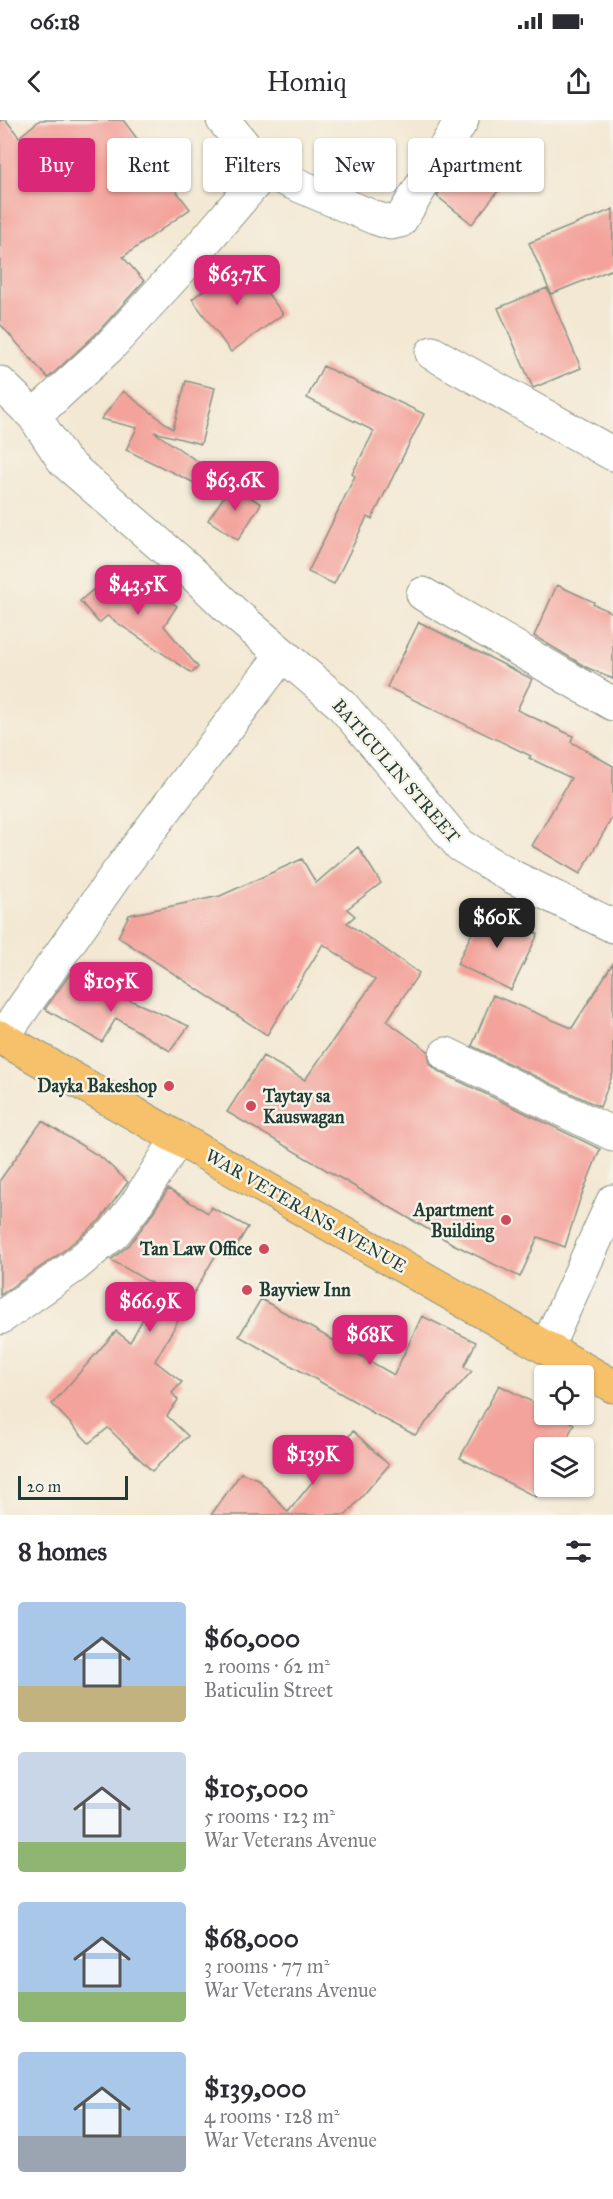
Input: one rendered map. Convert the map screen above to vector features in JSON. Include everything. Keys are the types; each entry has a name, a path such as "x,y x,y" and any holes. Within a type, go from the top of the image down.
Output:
{"main road":[{"name":"WAR VETERANS AVENUE","path":"1,1038 613,1386"}],"street":[{"path":"223,120 238,138"},
{"path":"302,187 375,218 391,223 400,221 462,120"},
{"path":"34,416 109,347 189,260 247,192"},
{"path":"432,353 613,454"},
{"name":"BATICULIN STREET","path":"0,382 34,416 64,461 160,544 234,613 341,704 460,845 513,877 613,926"},
{"path":"423,594 613,704"},
{"path":"1,1038 116,875 282,655"},
{"path":"446,1054 613,1134"},
{"path":"0,1318 73,1267 114,1233 135,1206 178,1138"},
{"path":"547,1347 613,1201"}],"building":[{"path":"0,120 6,120 19,137 40,120 123,120 137,138 107,138 107,192 177,192 190,209 123,257 144,281 96,334 48,378 0,324"},
{"path":"439,192 497,192 472,224 437,196"},
{"path":"613,209 613,269 551,294 529,243"},
{"path":"244,261 283,314 231,352 192,299"},
{"path":"547,288 581,368 533,388 498,308"},
{"path":"323,366 424,414 372,519 367,517 334,584 308,572 355,476 352,474 374,431 307,398"},
{"path":"186,381 215,388 201,444 154,432 216,474 207,489 126,450 137,428 101,419 123,391 173,429"},
{"path":"232,485 261,504 238,540 208,520"},
{"path":"116,570 144,603 153,590 177,606 164,626 198,667 192,673 107,616 99,623 80,601"},
{"path":"557,585 613,613 613,679 586,667 534,636"},
{"path":"419,622 532,679 517,710 573,736 571,742 613,766 613,816 580,874 532,846 571,778 529,758 531,756 387,687"},
{"path":"358,847 381,883 347,909 355,916 347,923 419,973 387,1021 428,1051 430,1064 438,1071 600,1149 579,1202 565,1247 538,1237 520,1277 453,1244 227,1112 263,1056 305,1080 375,980 323,944 267,1035 118,937 129,915 220,896 302,859 316,883"},
{"path":"484,908 538,934 511,990 457,964"},
{"path":"613,963 613,1073 600,1107 472,1046 493,995 572,1028"},
{"path":"70,974 189,1026 170,1051 116,1018 102,1042 45,1009"},
{"path":"42,1121 102,1158 128,1182 100,1220 62,1252 0,1295 0,1180"},
{"path":"168,1189 208,1213 211,1207 248,1227 230,1257 218,1251 155,1361 182,1382 172,1393 178,1400 167,1416 188,1436 152,1471 108,1428 89,1443 52,1404 116,1331 130,1342 160,1288 111,1260 129,1245"},
{"path":"261,1299 394,1375 422,1316 476,1342 464,1367 472,1371 415,1435 239,1336"},
{"path":"499,1385 534,1403 534,1425 574,1425 568,1437 534,1437 534,1496 460,1458"},
{"path":"353,1431 389,1465 346,1515 211,1515 241,1473 258,1479 288,1512"}],"place":[{"name":"Dayka Bakeshop","path":"169,1086"},
{"name":"Taytay sa Kauswagan","path":"251,1106"},
{"name":"Apartment Building","path":"506,1220"},
{"name":"Tan Law Office","path":"264,1249"},
{"name":"Bayview Inn","path":"247,1290"}]}
